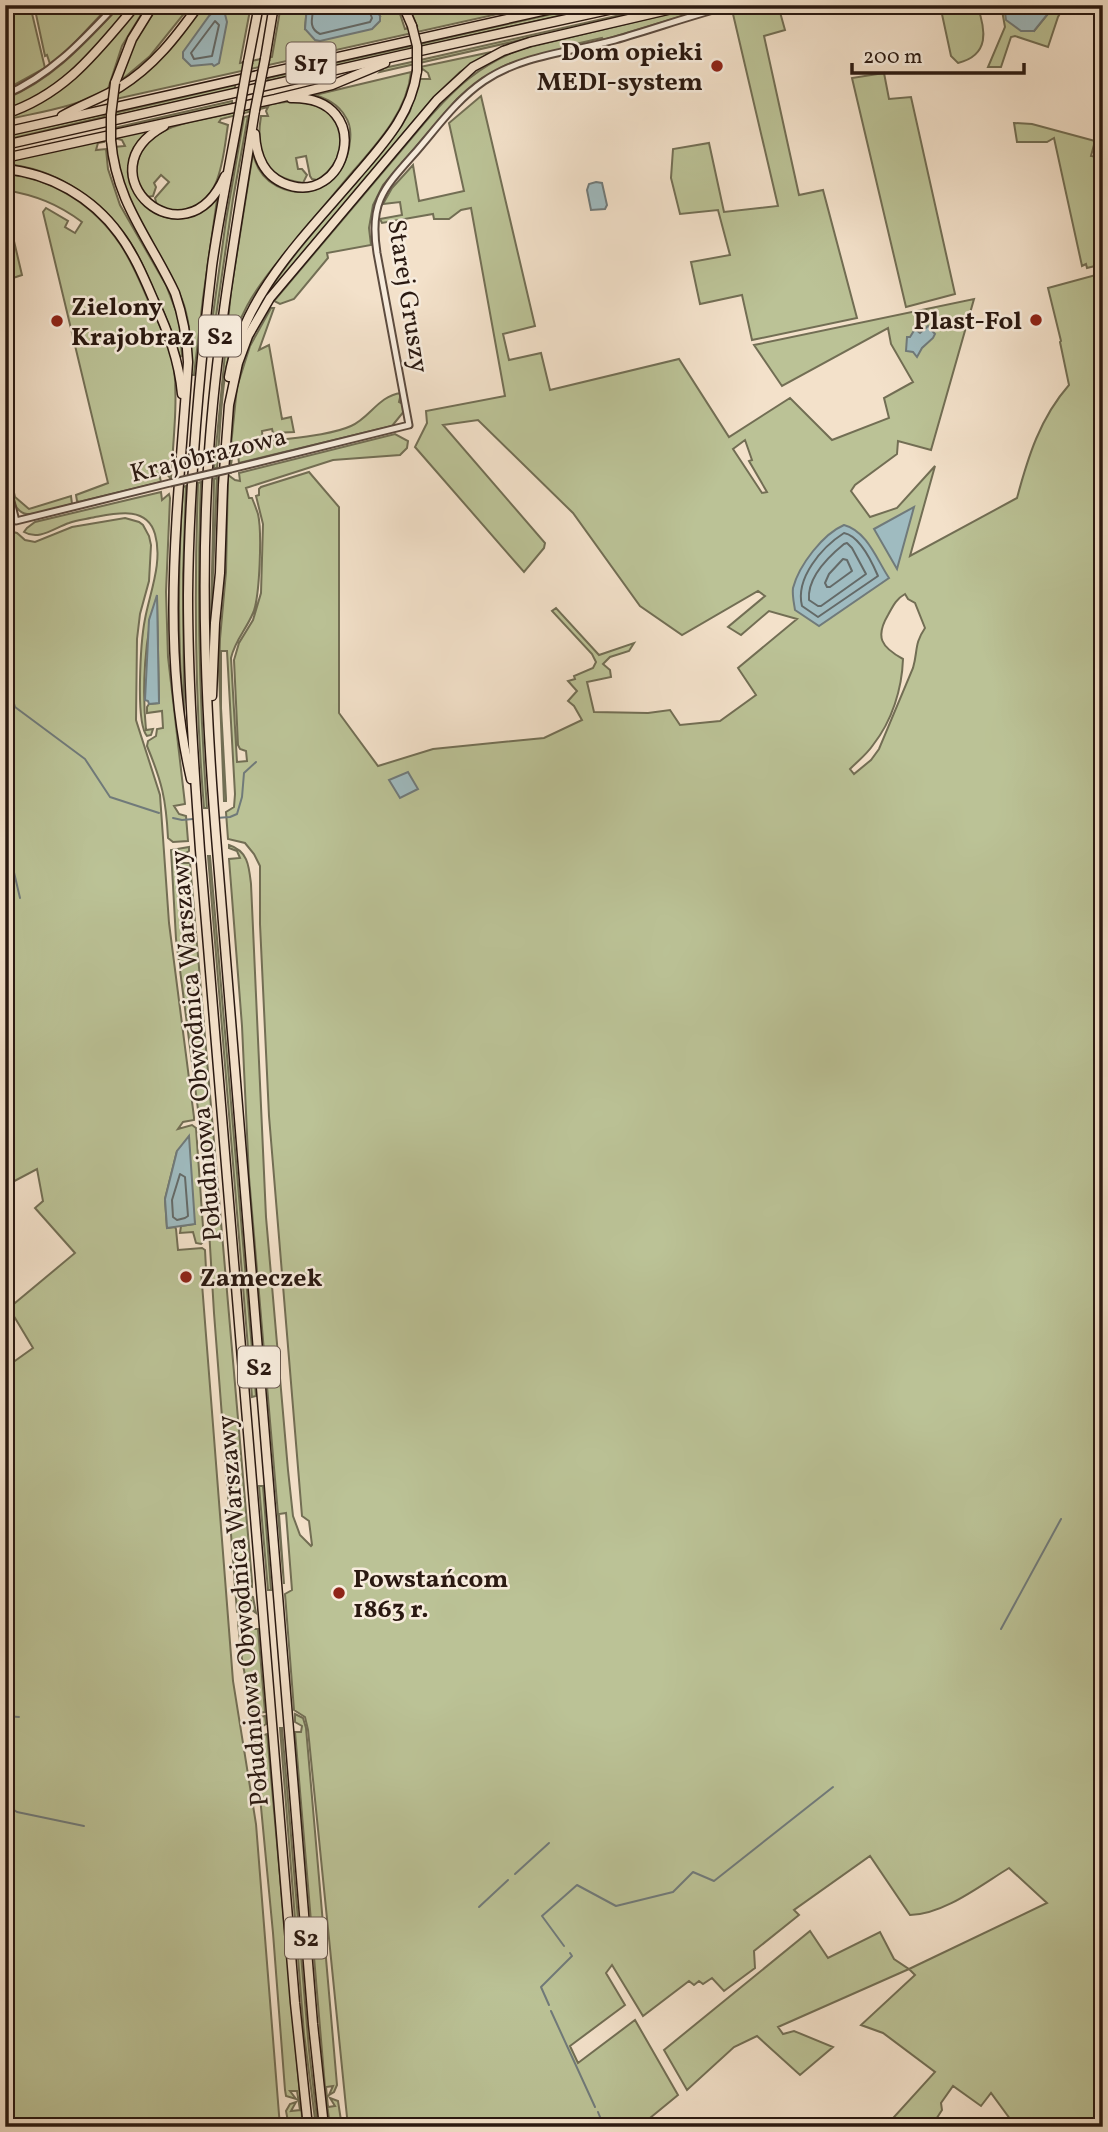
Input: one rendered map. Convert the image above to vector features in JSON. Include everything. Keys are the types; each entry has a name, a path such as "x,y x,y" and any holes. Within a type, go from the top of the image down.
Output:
{"highway":[{"path":"5,114 42,99 73,76 136,5"},
{"path":"153,5 131,38 115,83 111,140 123,195 136,224 167,275 180,308 187,343 188,362 174,549 174,642 179,704 187,760 197,803"},
{"path":"53,121 113,91 142,71 169,46 199,5"},
{"name":"Południowa Obwodnica Warszawy","path":"259,5 212,264 200,375 189,564 189,654 200,850 296,2014 308,2127"},
{"name":"Południowa Obwodnica Warszawy","path":"274,5 227,282 210,434 204,588 214,814 324,2127"},
{"path":"210,759 225,415 228,380 236,346 247,318 274,274 400,122 413,92 417,71 417,46 403,5"},
{"name":"S17","path":"5,132 569,5"},
{"name":"S17","path":"5,145 631,5"},
{"path":"225,454 232,382 248,336 259,315 283,282 455,82 491,56 515,46 688,5"},
{"path":"5,158 275,99 339,82 402,55"},
{"path":"256,110 257,150 264,168 271,175 280,182 302,187 310,187 326,180 334,173 344,155 345,134 338,117 324,104 315,100 275,99"},
{"path":"176,121 146,138 135,155 132,172 134,183 148,205 171,215 192,212 202,207 215,194 230,163"},
{"path":"5,169 44,177 76,193 91,204 119,234 142,275 172,342 178,362 183,415"}],"street":[{"path":"5,95 60,62 116,5"},
{"name":"Starej Gruszy","path":"409,425 374,224 383,193 395,176 450,111 478,85 500,72 527,61 611,41 732,5"},
{"name":"Krajobrazowa","path":"5,478 16,521 409,425"}],"green space":[{"path":"30,5 45,68 5,90 5,6"},
{"path":"34,5 110,5 66,52 50,64 47,55 45,56"},
{"path":"121,5 132,5 78,68 44,95 5,111 5,99 54,71"},
{"path":"139,5 147,5 122,46 108,89 71,105 5,120 5,117 71,81"},
{"path":"159,5 191,5 150,56 124,78 120,77 136,38"},
{"path":"203,5 251,5 240,63 272,57 281,5 307,5 305,29 380,16 373,5 394,5 405,29 417,26 408,5 471,5 488,9 538,5 116,99 117,93 143,75 165,54"},
{"path":"592,5 608,5 420,47 420,44"},
{"path":"674,5 380,72 384,68"},
{"path":"705,5 719,5 603,40 602,38 571,45 571,48 506,65 481,79 457,99 383,185 373,205 369,228 371,245 327,253 328,258 294,299 280,304 274,301 426,121 447,98 480,70 521,49"},
{"path":"778,5 785,30 764,36 799,195 823,190 857,318 752,340 742,295 700,304 691,262 730,255 718,210 680,214 671,178 673,149 709,143 724,212 778,206 733,14"},
{"path":"940,5 977,5 983,40 976,54 968,59 958,63 951,56"},
{"path":"1001,5 1004,5 1007,20 1034,31 1055,5 1065,5 1048,47 1011,37 1001,67 988,67 1005,27"},
{"path":"411,46 411,49 268,81 268,78"},
{"path":"491,52 460,72 434,97 281,279 257,311 243,338 258,308 276,280 402,125 410,111 419,79 430,79 428,73 420,67"},
{"path":"411,72 403,101 388,128 273,268 247,306 238,325 227,364 217,468 214,468 231,291 253,153 261,173 277,186 290,191 315,190 335,177 342,167 347,155 350,131 347,119 339,108 315,95"},
{"path":"884,73 889,99 911,97 955,294 906,307 852,78"},
{"path":"235,85 235,89 114,116 114,113"},
{"path":"481,96 535,326 503,334 509,360 541,353 550,390 679,359 729,437 790,398 832,440 889,418 884,398 913,382 891,344 888,328 782,386 754,345 974,299 931,450 898,441 897,454 855,485 851,491 870,517 897,508 935,466 910,556 1017,498 1043,424 1069,385 1048,288 1103,273 1103,2127 1016,2127 991,2093 981,2106 953,2086 941,2103 942,2110 931,2127 909,2127 894,2117 935,2072 883,2033 861,2025 915,1975 909,1969 1047,1903 1009,1868 948,1905 923,1914 910,1915 870,1856 794,1910 799,1915 754,1951 755,1968 724,1991 712,1978 703,1984 699,1981 694,1985 689,1981 643,2016 612,1965 606,1973 625,2005 570,2046 578,2063 635,2020 678,2095 639,2127 348,2127 308,1730 305,1717 294,1710 285,1594 292,1590 286,1513 279,1514 284,1584 249,1177 242,1026 229,859 240,858 237,851 229,848 229,845 244,855 250,877 266,1217 288,1470 293,1516 300,1535 311,1546 309,1521 302,1516 269,1116 260,866 245,843 228,839 226,812 234,807 235,794 227,651 221,651 224,801 219,671 226,572 228,475 240,481 239,473 395,434 408,441 407,448 400,455 333,460 246,488 258,514 260,564 253,613 231,658 237,762 247,761 246,751 238,745 234,660 239,643 253,620 261,593 263,524 256,496 259,495 261,487 309,472 339,507 339,713 378,766 433,749 544,738 582,720 568,701 577,691 568,681 593,668 596,662 592,654 552,611 556,608 599,655 634,643 629,651 610,657 603,664 610,670 611,677 587,682 594,712 648,713 670,710 680,725 720,721 756,695 738,668 797,619 769,611 741,635 728,627 765,596 758,591 682,635 640,606 573,513 478,420 443,425 545,543 544,548 524,572 415,447 427,423 426,411 505,396 471,208 461,210 449,219 434,219 433,214 382,223 380,219 402,215 400,202 383,204 392,188 413,165 419,201 464,191 449,123","holes":["745,440 752,460 749,461 767,492 762,493 733,449","905,594 915,603 925,628 918,643 913,668 879,749 871,760 854,774 850,769 880,736 898,693 903,659 885,646 881,635 884,623 897,600"]},
{"path":"232,101 232,105 114,131 114,128"},
{"path":"296,101 324,109 335,119 339,128 341,138 337,157 332,166 317,180 310,176 306,156 296,158 298,169 302,169 307,175 303,183 279,175 265,161 261,152 259,129 261,116 268,116 268,107 221,119 219,122 228,125 222,164 213,189 196,207 173,211 157,206 155,198 169,182 161,175 154,183 156,187 153,196 147,197 141,188 136,173 139,157 145,146 164,131 202,119 269,104"},
{"path":"105,114 104,117 5,140 5,136"},
{"path":"248,116 214,330 211,329 226,220 244,117"},
{"path":"1014,123 1032,124 1095,141 1091,156 1103,158 1103,264 1087,268 1086,264 1082,266 1054,138 1047,142 1017,142"},
{"path":"154,128 135,146 129,167 133,186 144,203 160,215 179,219 200,212 218,193 194,375 191,375 191,348 184,305 174,281 131,206 114,147 125,146 122,140 114,138"},
{"path":"104,139 104,142 98,143 96,150 106,149 108,169 120,205 166,285 179,319 180,357 143,266 119,227 92,200 60,179 24,167 5,164 5,160"},
{"path":"5,174 39,181 85,206 110,230 129,259 173,359 175,409 171,479 166,473 159,473 161,482 77,501 76,495 108,483 43,212 46,208 68,221 65,227 75,233 82,222 46,201 5,190"},
{"path":"5,203 22,275 13,278 11,272 5,269"},
{"path":"271,308 274,308 259,350 269,345 282,419 291,417 294,432 273,433 272,429 262,431 263,442 320,434 351,426 386,398 401,393 399,402 405,410 392,426 239,463 236,455 229,465 237,387 250,346"},
{"path":"5,454 15,497 29,509 71,496 72,504 38,513 21,512 9,489"},
{"path":"217,478 211,620 214,479"},
{"path":"201,482 200,645 207,808 204,808 201,767 196,646 198,483"},
{"path":"186,486 183,574 184,719 179,603 183,487"},
{"path":"161,492 162,500 169,494 170,498 166,592 168,657 185,804 174,806 179,814 186,816 188,841 173,842 168,838 162,791 147,746 148,741 156,736 157,729 163,728 162,711 147,713 149,704 159,703 157,598 149,629 144,681 146,730 153,729 151,735 147,736 143,728 141,715 143,629 158,555 151,525 138,515 122,513 75,521 41,534 24,532 35,522"},
{"path":"125,518 143,525 151,545 149,581 140,614 137,639 136,720 160,795 169,923 194,1117 194,1120 183,1122 178,1129 192,1125 196,1128 204,1241 201,1244 196,1243 193,1232 180,1233 181,1226 195,1224 177,1151 165,1199 167,1228 176,1229 178,1250 205,1250 206,1269 201,1271 233,1681 256,1824 280,2127 5,2127 5,1368 33,1348 9,1308 75,1253 35,1208 43,1201 37,1169 5,1186 5,530 35,542 72,527"},
{"path":"189,847 189,851 181,856 179,863 190,863 252,1581 252,1587 244,1588 247,1595 253,1597 256,1613 249,1601 249,1611 243,1616 237,1612 207,1196 176,939 171,850"},
{"path":"208,856 256,1396 252,1397"},
{"path":"259,1486 263,1486 271,1590 268,1590"},
{"path":"240,1619 249,1620 243,1621 244,1629 258,1629 265,1712 253,1713 251,1709 238,1623"},
{"path":"295,1714 303,1718 306,1728 337,2085 329,2095 333,2086 326,2087 328,2107 335,2106 330,2098 338,2101 342,2127 330,2127 325,2087 295,1732 301,1732 302,1726 295,1722"},
{"path":"265,1716 266,1724 260,1728 261,1736 267,1734 303,2127 289,2127 286,2111 290,2104 296,2102 291,2111 300,2110 297,2091 290,2091 296,2099 286,2096 285,2090 253,1723 255,1718"},
{"path":"282,1728 318,2127 304,2034"},
{"path":"810,1931 828,1958 880,1932 894,1959 909,1969 778,2027 783,2034 794,2031 833,2047 800,2075 757,2036 734,2047 687,2090 664,2050"}],"water":[{"path":"307,5 373,5 380,21 372,29 315,40 305,29"},
{"path":"1004,5 1055,5 1034,31 1021,31 1006,20"},
{"path":"219,10 225,14 227,22 219,63 214,66 191,66 183,58 183,52 209,16"},
{"path":"602,183 607,205 605,209 591,210 587,190 589,184"},
{"path":"928,326 935,334 917,357 913,352 906,351 907,337 910,337 915,329 920,333"},
{"path":"914,507 897,569 874,529"},
{"path":"844,525 859,533 865,540 889,578 819,626 795,610 793,588 813,551 828,535"},
{"path":"157,595 159,703 149,704 145,700 149,620"},
{"path":"408,772 418,789 400,798 389,780"},
{"path":"189,1136 195,1224 167,1228 165,1199 177,1151"}],"waterway":[{"path":"5,673 15,707 85,759 110,797 159,813"},
{"path":"216,818 237,814 244,773 256,762"},
{"path":"173,818 193,819"},
{"path":"5,834 20,898"},
{"path":"1001,1629 1061,1519"},
{"path":"5,1716 19,1717"},
{"path":"564,1946 542,1916 577,1885 616,1906 673,1892 693,1872 714,1881 833,1787"},
{"path":"5,1804 17,1812 84,1826"},
{"path":"515,1874 549,1843"},
{"path":"479,1907 508,1880"},
{"path":"549,2005 541,1987 572,1956 570,1953"},
{"path":"551,2011 595,2107"},
{"path":"598,2112 604,2127"}],"place":[{"name":"Dom opieki MEDI-system","path":"717,66"},
{"name":"Plast-Fol","path":"1036,320"},
{"name":"Zielony Krajobraz","path":"57,321"},
{"name":"Zameczek","path":"186,1277"},
{"name":"Powstańcom 1863 r.","path":"339,1593"}]}
